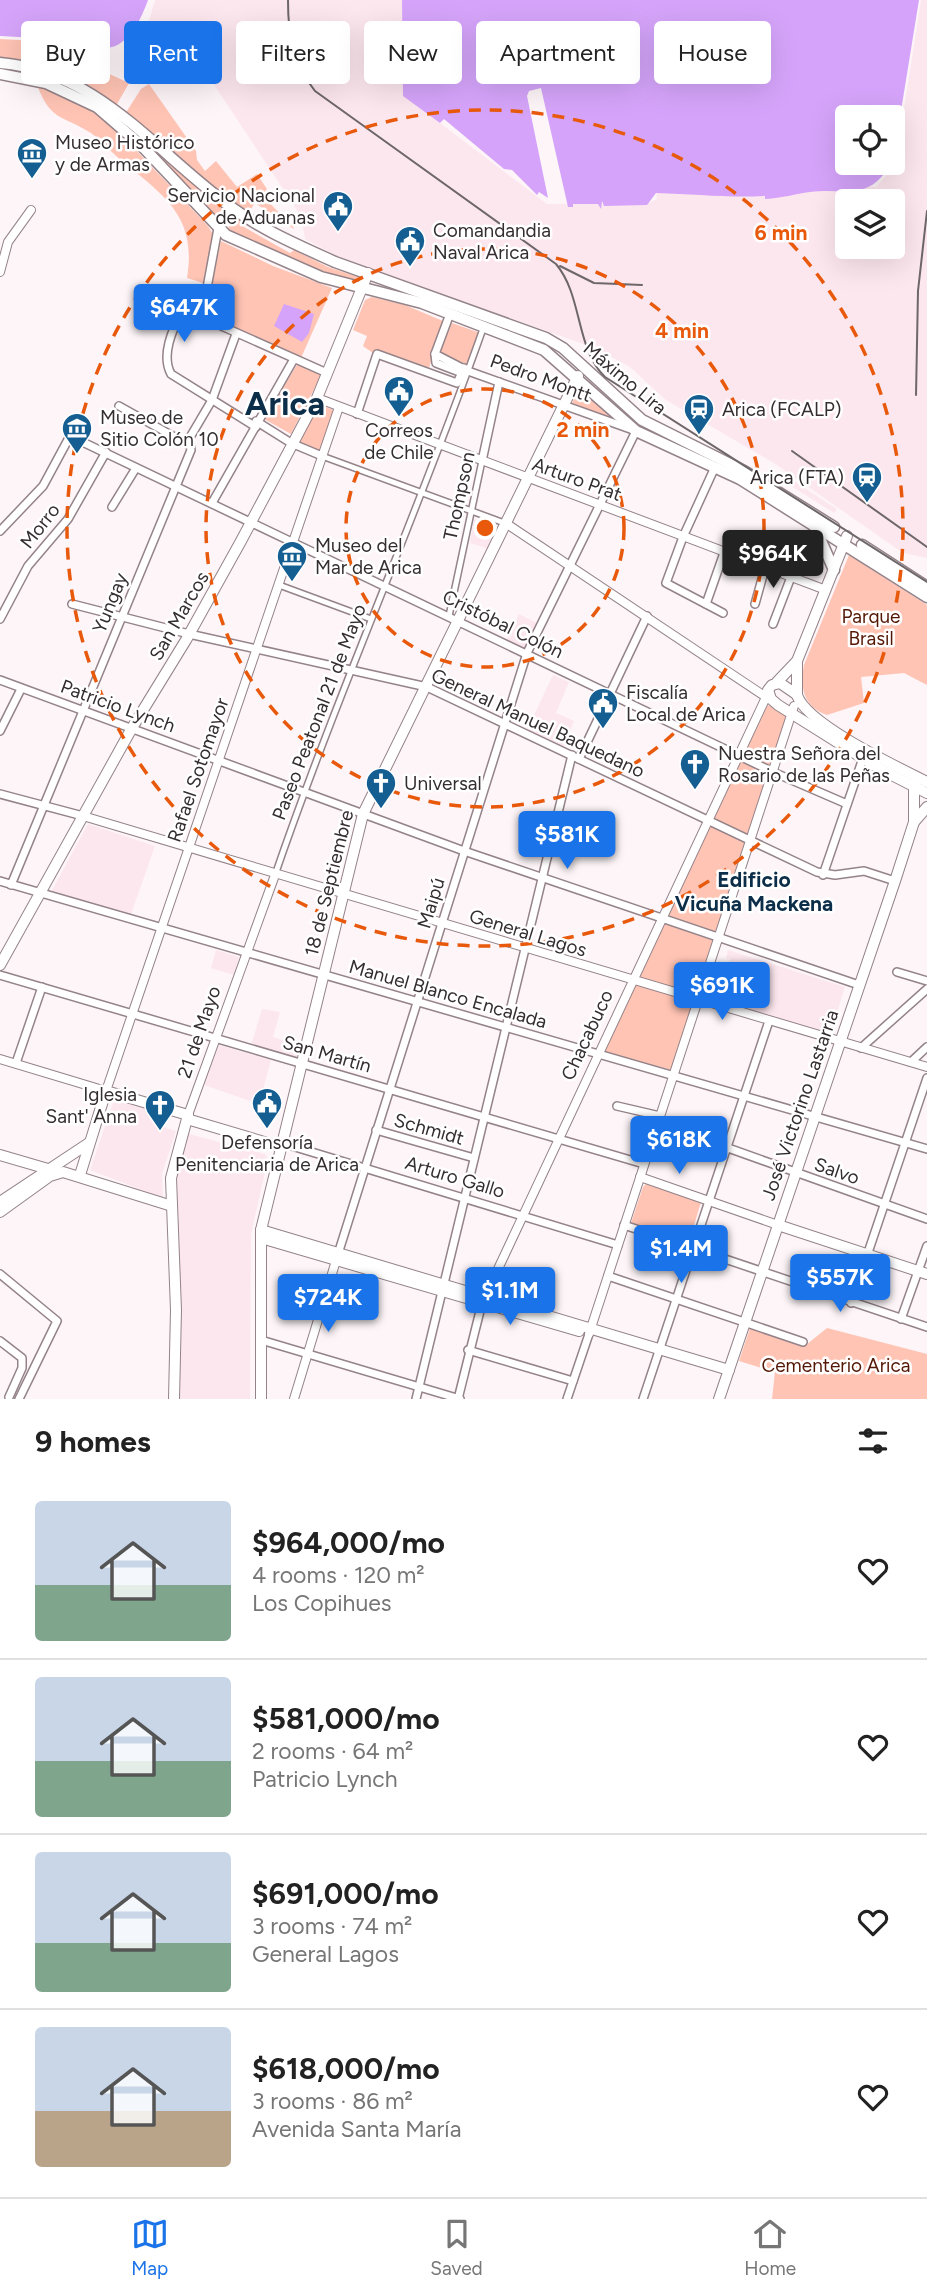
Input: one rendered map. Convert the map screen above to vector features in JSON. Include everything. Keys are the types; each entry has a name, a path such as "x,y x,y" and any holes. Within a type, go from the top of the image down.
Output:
{"main road":[{"path":"0,63 50,72 90,92 233,209 302,247 368,274"},
{"path":"0,74 46,83 97,107 135,139 226,235 288,264 362,289"},
{"name":"San Marcos","path":"0,965 132,727 189,634 317,398 368,274"},
{"name":"Máximo Lira","path":"368,274 546,338 564,348 642,420 744,471 846,539"},
{"name":"Máximo Lira","path":"362,289 416,304 478,330 484,326"},
{"name":"Máximo Lira","path":"416,304 422,303 544,350 578,376 636,431 715,467 812,523 846,539"},
{"name":"18 de Septiembre","path":"261,1399 261,1234 363,814 427,687 454,619 507,524 578,376"},
{"path":"812,523 834,570"},
{"path":"846,539 797,661 778,682 770,686 772,700 793,710 863,758 920,782"},
{"path":"846,539 927,587"},
{"path":"846,539 927,597"},
{"path":"793,710 797,695 797,661"},
{"path":"778,682 797,695 802,707 821,724 920,782 927,793"},
{"name":"José Victorino Lastarria","path":"719,1399 895,881 914,822 920,782"},
{"name":"José Victorino Lastarria","path":"914,822 927,807"},
{"name":"Arturo Gallo","path":"106,1091 282,1145"},
{"name":"Rafael Sotomayor","path":"80,1175 106,1091"},
{"name":"21 de Mayo","path":"174,1399 176,1310 173,1163 188,1117"},
{"path":"0,1212 89,1143"},
{"path":"0,1155 48,1174"},
{"path":"0,1202 48,1174 63,1172 80,1175 172,1206"},
{"path":"778,1225 923,1273"},
{"path":"773,1240 781,1232 790,1229"},
{"path":"261,1234 727,1373"}],"street":[{"path":"205,319 204,304 218,228 223,215 233,209"},
{"path":"0,272 8,242 31,210"},
{"path":"327,373 185,312 171,332 167,365 171,374 212,400 291,443 507,524 772,700"},
{"name":"Pedro Montt","path":"448,319 435,355 465,371 636,431"},
{"name":"Paseo Peatonal 21 de Mayo","path":"275,874 303,792 422,493 465,371 484,326"},
{"name":"Yungay","path":"12,885 191,450 189,439 212,400 236,334"},
{"path":"357,414 377,354 457,383 465,371"},
{"path":"212,503 294,359"},
{"name":"Thompson","path":"454,619 471,512 499,382"},
{"name":"Arturo Prat","path":"317,398 825,590"},
{"path":"119,406 189,444"},
{"name":"Rafael Sotomayor","path":"106,1091 339,407"},
{"name":"Maipú","path":"294,1399 527,653 636,431"},
{"name":"Cristóbal Colón","path":"0,531 43,486 69,436 250,523 294,541 738,756 847,804"},
{"name":"Morro","path":"0,619 28,566 64,526 106,452"},
{"path":"715,467 683,537 666,583 723,613"},
{"path":"112,507 136,468"},
{"path":"706,604 724,552"},
{"path":"755,604 765,568"},
{"path":"773,624 791,577"},
{"path":"279,585 371,619"},
{"name":"General Manuel Baquedano","path":"72,604 189,634 258,647 427,687 823,874"},
{"path":"416,1399 524,948 576,757 647,616"},
{"name":"Patricio Lynch","path":"0,680 464,851 859,985"},
{"path":"0,731 21,689"},
{"name":"Chacabuco","path":"459,1399 468,1350 484,1300 631,980 738,756 772,700"},
{"path":"567,1399 793,710"},
{"path":"863,758 823,874 864,870 895,881"},
{"name":"General Lagos","path":"0,794 45,804 927,1067"},
{"name":"21 de Mayo","path":"188,1117 275,874"},
{"name":"Manuel Blanco Encalada","path":"0,881 927,1149"},
{"path":"897,972 927,981"},
{"name":"San Martín","path":"0,975 644,1164"},
{"path":"16,1063 42,987"},
{"path":"861,1048 927,989"},
{"path":"643,1399 769,1021"},
{"path":"911,1062 927,1047"},
{"name":"Arturo Gallo","path":"0,1059 106,1091"},
{"path":"851,1303 927,1078"},
{"name":"Salvo","path":"617,1106 659,1119 726,1147 927,1219"},
{"name":"Schmidt","path":"376,1130 474,1158"},
{"name":"Arturo Gallo","path":"282,1145 618,1245"},
{"path":"640,1177 778,1225"},
{"path":"624,1225 927,1327"},
{"path":"901,1319 923,1273 927,1246"},
{"path":"0,1274 57,1321 19,1399"},
{"path":"608,1276 803,1342"},
{"path":"261,1340 459,1399"},
{"path":"0,1341 22,1358 22,1368 11,1398 0,1392"},
{"path":"468,1350 573,1381"}],"shaded area":[{"path":"0,0 148,0 139,21 124,21 124,40 110,47 110,21 21,21 21,37 0,36"},
{"path":"155,0 402,0 402,21 364,21 364,84 403,84 403,95 547,204 649,203 657,199 656,190 787,195 787,191 876,187 887,175 905,175 905,105 921,0 927,0 927,558 903,553 774,463 666,400 630,367 597,349 337,256 305,239 301,216 214,84 222,84 222,21 149,21"},
{"path":"402,0 919,0 902,105 835,105 835,175 884,175 874,184 862,189 835,189 765,199 765,196 656,193 647,205 604,206 602,201 601,209 598,204 573,204 573,207 568,207 541,88 529,91 527,96 548,198 539,192 537,195 512,170 504,169 444,119 440,123 403,96 403,84 462,84 462,21 402,21"},
{"path":"284,304 314,314 309,333 302,342 274,326"},
{"path":"783,474 837,509 834,513 780,479"},
{"path":"474,519 499,527 489,549 470,543"},
{"path":"519,614 537,623 525,650 506,641"},
{"path":"553,675 569,682 556,713 574,721 563,748 526,732"},
{"path":"88,824 155,846 130,917 50,894"},
{"path":"216,950 239,957 234,975 211,968"},
{"path":"728,950 845,987 830,1035 727,1002 726,1005 717,1002 730,959 726,958"},
{"path":"262,1009 280,1012 273,1037 303,1047 299,1058 251,1045"},
{"path":"219,1045 271,1060 259,1104 204,1085"},
{"path":"114,1100 166,1114 163,1127 176,1131 162,1174 163,1198 90,1170"},
{"path":"189,1134 265,1154 268,1159 251,1234 250,1399 173,1399 172,1191"}],"green space":[{"path":"0,39 21,40 21,64 0,59"},
{"path":"110,74 128,84 116,106 80,84 110,84"},
{"path":"149,84 196,151 197,160 205,171 216,161 237,187 257,174 267,189 262,195 283,217 288,212 294,229 255,203 249,212 125,114 141,89"},
{"path":"37,85 100,112 208,226 213,234 203,283 187,278 187,239 182,223 164,198 91,133 52,111"},
{"path":"136,136 223,208 214,221"},
{"path":"237,217 245,222 244,227 290,253 294,250 328,267 358,277 360,282 292,260 228,229 232,219"},
{"path":"221,241 273,266 332,288 301,358 211,321 206,312"},
{"path":"372,297 405,305 443,321 429,368 378,350 373,353 363,346 367,336 353,330 365,300"},
{"path":"452,323 480,333 469,365 439,354"},
{"path":"298,363 322,374 291,434 264,419"},
{"path":"579,389 615,421 572,403"},
{"path":"318,404 336,411 319,454 298,443"},
{"name":"Parque Brasil","path":"849,555 927,605 927,685 904,673 861,677 864,703 827,715 813,707 805,695 804,665"},
{"path":"770,705 787,717 672,1070 604,1053 767,706"},
{"path":"647,1183 701,1202 689,1242 631,1223 643,1187"},
{"name":"Cementerio Arica","path":"750,1328 806,1345 827,1328 927,1354 927,1399 772,1399 775,1372 739,1361"}],"railway":[{"path":"288,0 289,25 296,59 315,91 556,264 571,291 588,352 605,377 927,582"},
{"path":"916,395 918,291 927,211"},
{"path":"560,266 594,283 642,285"},
{"path":"792,451 927,547"}],"place":[{"name":"Museo Histórico y de Armas","path":"32,180"},
{"name":"Servicio Nacional de Aduanas","path":"338,233"},
{"name":"Comandandia Naval Arica","path":"410,268"},
{"name":"Correos de Chile","path":"399,418"},
{"name":"Arica (FCALP)","path":"699,436"},
{"name":"Museo de Sitio Colón 10","path":"77,455"},
{"name":"Arica (FTA)","path":"867,504"},
{"name":"Museo del Mar de Arica","path":"292,583"},
{"name":"Fiscalía Local de Arica","path":"603,730"},
{"name":"Nuestra Señora del Rosario de las Peñas","path":"695,791"},
{"name":"Universal","path":"381,810"},
{"name":"Defensoría Penitenciaria de Arica","path":"267,1130"},
{"name":"Iglesia Sant' Anna","path":"160,1132"}],"district":[{"name":"Arica","path":"285,403"},
{"name":"Edificio Vicuña Mackena","path":"754,891"}]}
